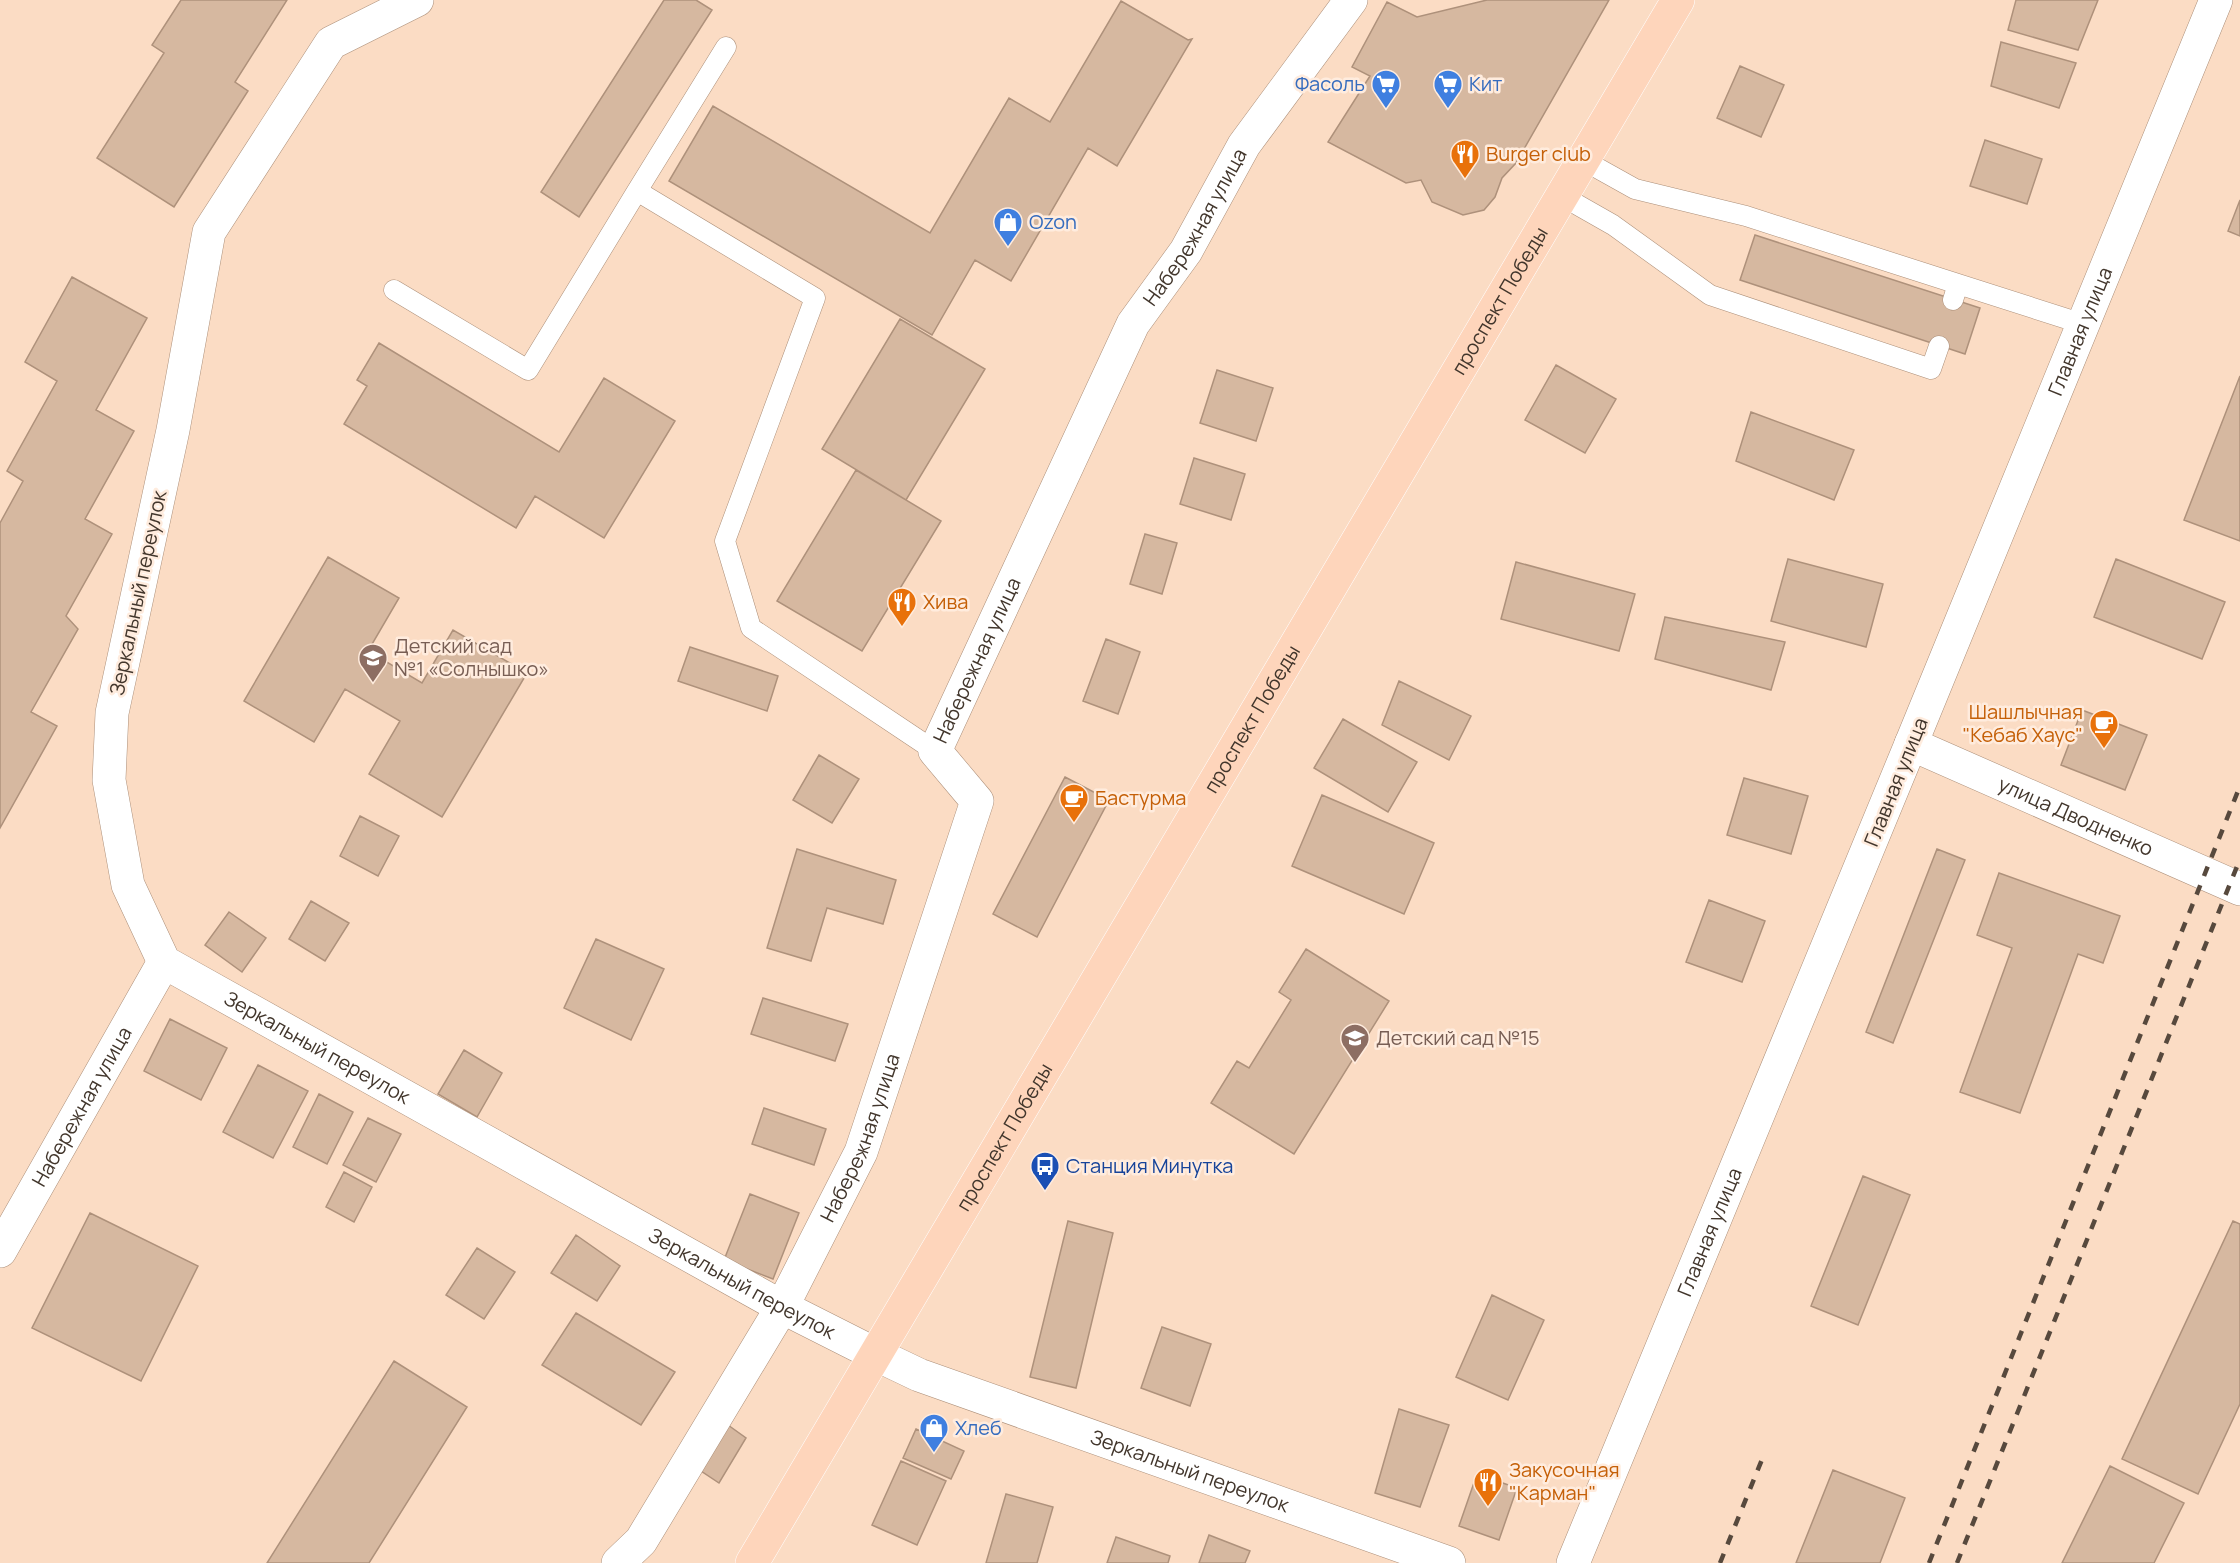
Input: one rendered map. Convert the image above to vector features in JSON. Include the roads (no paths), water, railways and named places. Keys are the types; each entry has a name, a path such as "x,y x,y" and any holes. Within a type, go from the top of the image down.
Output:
{"main road":[{"name":"проспект Победы","path":"752,1563 1678,0"}],"street":[{"name":"Зеркальный переулок","path":"417,0 331,43 209,232 173,430 112,724 109,780 128,885 164,962 782,1307 919,1375 1449,1563"},
{"name":"Набережная улица","path":"618,1563 641,1541 782,1307 861,1152 977,801 935,751 1133,324 1186,251 1244,145 1351,0"},
{"name":"Главная улица","path":"1573,1563 2216,0"},
{"name":"улица Дводненко","path":"1911,744 2240,889"},
{"name":"Набережная улица","path":"0,1251 164,962"}],"lane":[{"path":"394,290 528,370 726,47"},
{"path":"1583,160 1635,189 1746,216 1956,292 2083,324"},
{"path":"637,191 815,298 725,541 751,628 935,751"},
{"path":"1562,196 1613,225 1710,295 1931,369 1939,346"}],"railway":[{"path":"1929,1563 2240,786"},
{"path":"1957,1563 2240,859"},
{"path":"1720,1563 1765,1452"}],"place":[{"name":"Фасоль","path":"1386,110"},
{"name":"Кит","path":"1448,110"},
{"name":"Burger club","path":"1465,180"},
{"name":"Ozon","path":"1008,248"},
{"name":"Хива","path":"902,628"},
{"name":"Детский сад №1 «Солнышко»","path":"373,684"},
{"name":"Шашлычная \"Кебаб Хаус\"","path":"2104,750"},
{"name":"Бастурма","path":"1074,824"},
{"name":"Детский сад №15","path":"1355,1064"},
{"name":"Станция Минутка","path":"1045,1192"},
{"name":"Хлеб","path":"934,1454"},
{"name":"Закусочная \"Карман\"","path":"1488,1508"}]}
